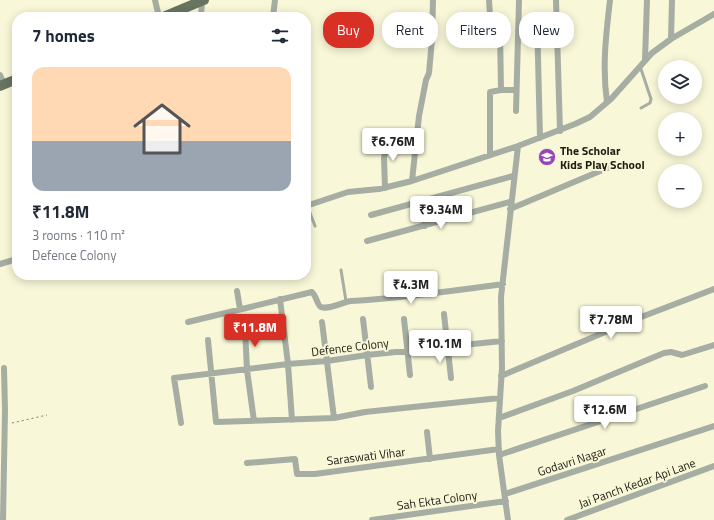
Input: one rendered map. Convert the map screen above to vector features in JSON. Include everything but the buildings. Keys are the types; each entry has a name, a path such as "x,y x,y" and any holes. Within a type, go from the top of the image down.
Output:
{"main road":[{"path":"175,12 203,0"},
{"path":"1,82 12,80"}],"street":[{"path":"155,0 158,12"},
{"path":"201,12 203,0"},
{"path":"274,12 275,0"},
{"path":"412,180 419,116 426,80 429,73 433,0"},
{"path":"489,0 490,31 500,31 501,90"},
{"path":"516,110 519,0"},
{"path":"556,0 560,131"},
{"path":"607,102 604,81 604,54 610,0"},
{"path":"645,60 647,0"},
{"path":"671,39 672,0"},
{"path":"311,204 348,192 385,188 412,180 518,146 560,131 590,117 607,102 645,60 671,39 714,14"},
{"path":"538,48 540,138"},
{"path":"490,155 490,92 516,90"},
{"path":"385,188 384,158 388,136"},
{"path":"508,520 499,452 499,418 503,284 510,202 518,146"},
{"path":"510,209 612,166"},
{"path":"371,215 513,176"},
{"path":"420,202 425,226"},
{"path":"367,241 510,202"},
{"path":"0,264 12,261"},
{"path":"188,322 312,292 316,296 318,304 321,307 325,307 346,301 391,299 503,284"},
{"path":"501,376 636,319 714,289"},
{"path":"237,292 240,309"},
{"path":"280,299 288,364 292,420"},
{"path":"444,314 451,378"},
{"path":"363,319 366,355 371,387"},
{"path":"404,319 410,375"},
{"path":"322,322 334,418"},
{"path":"245,328 247,370 254,420"},
{"path":"208,340 216,422 334,418 365,412 500,398"},
{"name":"Defence Colony","path":"180,423 174,378 288,364 327,361 366,355 407,352 502,341"},
{"path":"499,418 664,353 671,352 682,355 714,345"},
{"path":"3,520 2,491 5,425 2,404 4,368"},
{"name":"Saraswati Vihar","path":"248,463 295,459 297,474 315,474 430,459 499,452 705,386"},
{"name":"Godavri Nagar","path":"506,498 714,426"},
{"path":"427,432 430,459"},
{"name":"Jai Panch Kedar Api Lane","path":"567,520 714,466"},
{"name":"Sah Ekta Colony","path":"372,520 506,498"}],"lane":[{"path":"640,66 651,99 650,103 641,108"},
{"path":"311,217 315,226"},
{"path":"341,270 346,301"}],"path":[{"path":"5,425 47,415"}],"place":[{"name":"The Scholar Kids Play School","path":"547,157"}]}
